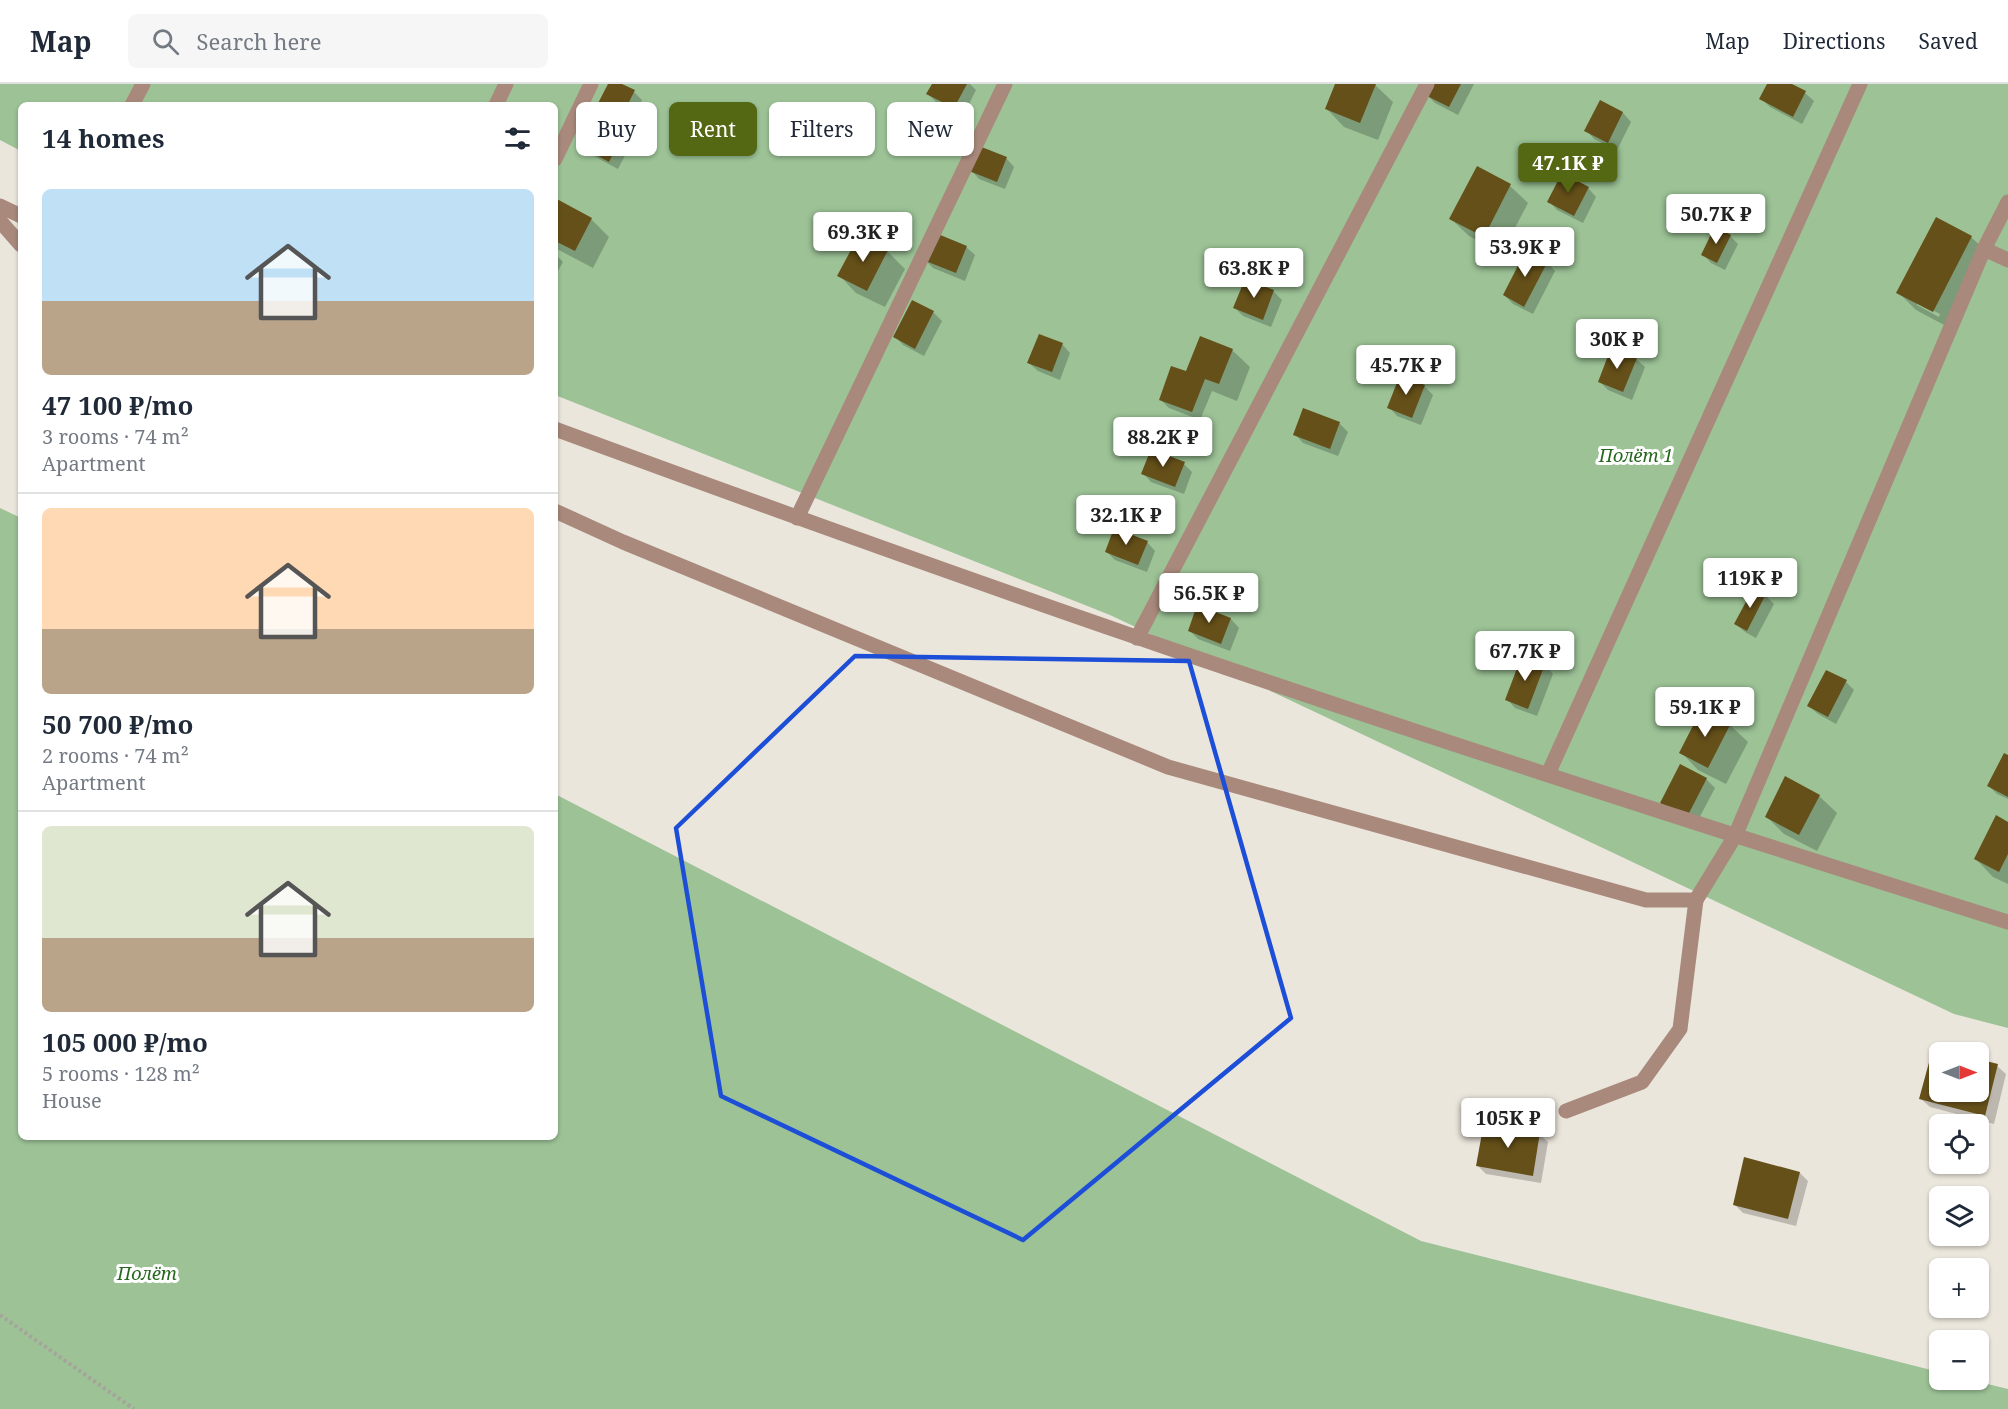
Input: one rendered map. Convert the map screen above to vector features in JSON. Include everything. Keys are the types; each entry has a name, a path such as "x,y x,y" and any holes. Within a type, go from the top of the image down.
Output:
{"lane":[{"path":"134,102 143,84"},
{"path":"497,102 506,84"},
{"path":"558,153 591,84"},
{"path":"797,518 1005,84"},
{"path":"1137,638 1427,84"},
{"path":"1548,774 1860,84"},
{"path":"1566,1111 1642,1082 1680,1029 1696,900 1735,836 1984,249 2008,202"},
{"path":"0,206 18,215"},
{"path":"0,221 18,242"},
{"path":"1984,249 2008,260"},
{"path":"558,430 797,518 1137,638 1735,836 2008,922"},
{"path":"558,512 623,542 1168,767 1646,900 1696,900"}],"path":[{"path":"0,1315 134,1409"}],"highlighted area":[{"path":"855,656 1189,661 1291,1018 1023,1240 721,1096 676,828"}],"green space":[{"name":"Полёт 1","path":"0,84 2008,84 2008,1028 1954,1014 1110,615 558,396 558,102 18,102 18,149 0,140"},
{"name":"Полёт","path":"0,508 18,517 18,1140 558,1140 558,796 1421,1241 1929,1369 1929,1390 1989,1390 1989,1384 2008,1389 2008,1409 0,1409"}],"building":[{"path":"608,84 622,84 635,90 629,102 599,102"},
{"path":"932,84 967,84 957,102 942,102 926,94"},
{"path":"1335,84 1376,84 1360,123 1325,109"},
{"path":"1431,84 1461,84 1449,107 1425,95"},
{"path":"1767,84 1792,84 1806,91 1793,117 1759,99"},
{"path":"1600,100 1623,112 1608,143 1584,131"},
{"path":"979,146 1007,157 997,182 969,171"},
{"path":"598,156 612,156 609,162"},
{"path":"1477,166 1511,184 1484,237 1449,219"},
{"path":"1562,173 1589,187 1574,216 1547,202"},
{"path":"558,200 592,218 575,251 558,242"},
{"path":"1936,217 1972,236 1933,312 1896,293"},
{"path":"1715,226 1731,235 1717,263 1701,255"},
{"path":"933,232 967,246 956,273 923,260"},
{"path":"859,235 888,250 867,291 837,276"},
{"path":"1526,250 1548,261 1524,307 1503,295"},
{"path":"1245,279 1274,290 1263,320 1233,308"},
{"path":"912,300 934,311 915,349 893,337"},
{"path":"1039,334 1063,343 1052,372 1027,363"},
{"path":"1200,336 1233,349 1219,384 1205,379 1192,412 1159,400 1171,366 1186,371"},
{"path":"1611,348 1637,358 1623,392 1598,382"},
{"path":"1400,375 1425,385 1412,418 1387,408"},
{"path":"1303,408 1340,422 1330,449 1293,435"},
{"path":"1151,449 1185,462 1175,487 1141,474"},
{"path":"1114,528 1148,541 1138,565 1105,552"},
{"path":"1754,587 1766,594 1747,631 1734,624"},
{"path":"1197,605 1231,618 1221,644 1188,631"},
{"path":"1522,655 1545,664 1528,709 1505,700"},
{"path":"1826,670 1847,680 1828,717 1807,706"},
{"path":"1702,708 1731,723 1708,768 1679,753"},
{"path":"2004,753 2008,755 2008,797 1987,786"},
{"path":"1680,764 1707,778 1687,817 1660,803"},
{"path":"1785,776 1820,795 1799,835 1765,817"},
{"path":"1996,815 2008,822 2008,854 1999,872 1974,859"},
{"path":"1989,1062 1998,1064 1989,1100"},
{"path":"1929,1063 1929,1102 1919,1099"},
{"path":"1931,1102 1988,1102 1986,1114"},
{"path":"1484,1122 1540,1132 1533,1176 1476,1166"},
{"path":"1744,1157 1800,1172 1788,1219 1733,1205"}]}
